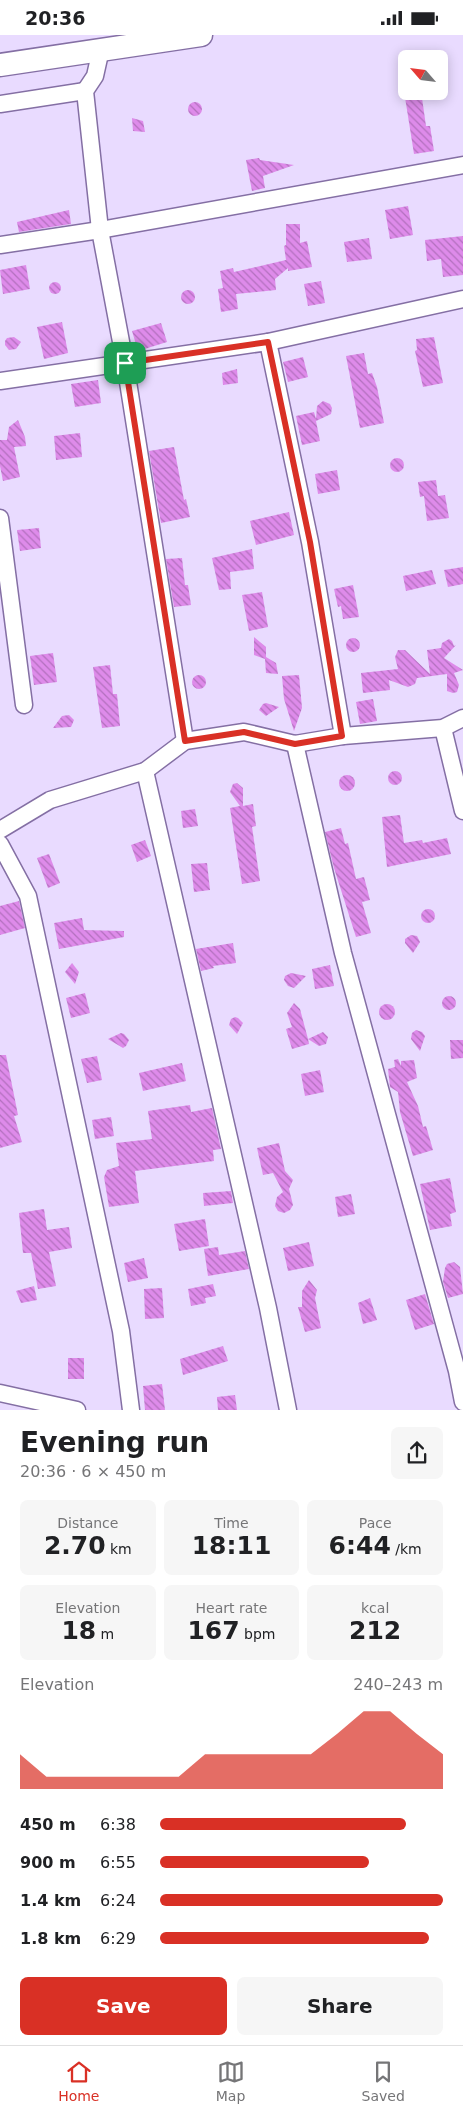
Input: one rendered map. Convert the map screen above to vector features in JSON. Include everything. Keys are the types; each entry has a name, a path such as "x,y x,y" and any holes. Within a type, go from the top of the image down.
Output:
{"main road":[{"path":"0,65 201,35"}],"street":[{"path":"101,49 95,76 85,91 100,229 125,363 185,741"},
{"path":"0,104 85,91"},
{"path":"0,245 463,165"},
{"path":"0,381 268,342 463,299"},
{"path":"268,342 310,542 342,736"},
{"path":"0,518 24,705"},
{"path":"0,829 50,799 145,771 185,741 244,732 295,744 342,736 443,728 463,718"},
{"path":"443,728 463,811"},
{"path":"295,744 344,953 454,1361 463,1402"},
{"path":"145,771 266,1298 288,1410"},
{"path":"0,844 28,896 121,1331 131,1410"},
{"path":"0,1393 77,1410"}],"building":[{"path":"405,100 422,100 426,126 430,126 434,151 414,154"},
{"path":"195,102 200,104 202,109 200,114 195,116 190,114 188,109 190,104"},
{"path":"132,118 143,121 145,132 133,131"},
{"path":"259,158 260,160 294,165 263,176 265,188 252,191 246,160"},
{"path":"408,206 413,235 390,239 385,210"},
{"path":"69,210 71,224 19,232 17,222"},
{"path":"286,224 300,224 300,243 307,241 312,267 288,271 288,268 275,279 276,290 236,294 238,309 221,312 218,289 223,288 220,271 233,268 234,272 286,260 284,246 286,245"},
{"path":"463,236 463,275 443,277 441,259 427,261 425,240"},
{"path":"369,238 372,259 347,262 344,242"},
{"path":"26,265 30,289 3,294 0,270"},
{"path":"321,281 325,303 308,306 304,284"},
{"path":"57,282 60,283 60,293 53,294 50,293 49,286 50,283"},
{"path":"188,290 193,292 195,297 193,302 188,304 183,302 181,297 183,292"},
{"path":"62,322 68,353 44,359 37,327"},
{"path":"161,323 167,342 138,351 132,331"},
{"path":"14,337 21,342 16,349 9,350 5,345 5,341 7,338"},
{"path":"434,337 443,383 423,387 415,351 417,350 416,339"},
{"path":"364,353 368,374 372,373 377,387 384,423 360,428 346,356"},
{"path":"303,357 308,377 288,382 283,362"},
{"path":"237,369 238,383 223,385 222,373"},
{"path":"98,380 101,403 75,407 71,384"},
{"path":"323,401 330,404 332,408 331,414 316,421 320,441 302,445 296,416 314,412 316,419 317,406"},
{"path":"18,420 25,437 26,446 14,447 20,477 3,481 0,466 0,440 7,440 9,427"},
{"path":"80,433 82,457 56,460 54,436"},
{"path":"174,447 184,500 186,499 190,517 161,523 149,451"},
{"path":"394,458 400,458 404,465 400,472 394,472 390,468 390,462"},
{"path":"337,470 340,490 318,494 315,474"},
{"path":"436,480 438,496 445,495 449,518 427,521 424,496 420,497 418,482"},
{"path":"289,512 294,535 256,545 250,521"},
{"path":"39,528 41,548 20,551 17,530"},
{"path":"252,549 254,569 230,572 231,589 219,590 212,558"},
{"path":"182,558 185,585 188,585 191,605 174,607 166,559"},
{"path":"463,567 463,584 448,587 444,570"},
{"path":"432,570 436,584 406,591 403,576"},
{"path":"353,585 359,617 343,619 341,606 338,607 334,589"},
{"path":"262,592 268,627 249,631 242,595"},
{"path":"254,637 266,647 266,657 276,663 278,674 266,673 265,659 254,655"},
{"path":"353,638 358,640 360,645 358,650 353,652 348,650 346,645 348,640"},
{"path":"449,639 454,646 456,645 444,658 463,670 454,673 459,685 457,692 447,691 447,674 417,678 415,684 408,687 389,680 390,690 363,693 361,673 398,669 395,657 398,650 405,650 430,674 427,650 441,648 442,643"},
{"path":"53,653 57,682 34,685 30,656"},
{"path":"110,665 113,694 117,694 120,726 102,728 93,667"},
{"path":"199,675 204,677 206,682 204,687 199,689 194,687 192,682 194,677"},
{"path":"299,675 302,708 294,731 284,699 282,676"},
{"path":"373,699 377,721 360,724 356,702"},
{"path":"266,703 279,707 266,716 259,710"},
{"path":"69,715 74,720 71,727 53,728 62,716"},
{"path":"395,771 400,773 402,778 400,783 395,785 390,783 388,778 390,773"},
{"path":"347,775 353,777 355,783 353,789 347,791 341,789 339,783 341,777"},
{"path":"237,783 243,788 243,806 253,804 256,826 252,827 260,881 242,884 230,808 240,806 230,792 233,784"},
{"path":"195,809 198,826 183,828 181,811"},
{"path":"400,815 404,843 422,840 423,843 447,838 451,854 387,867 382,817"},
{"path":"341,828 345,844 348,843 356,879 364,877 370,900 362,902 371,933 356,937 334,868 325,832"},
{"path":"145,840 151,856 137,862 131,845"},
{"path":"49,854 60,883 48,888 37,858"},
{"path":"207,863 210,890 194,892 191,864"},
{"path":"19,901 25,928 0,935 0,906"},
{"path":"428,909 433,911 435,916 433,921 428,923 423,921 421,916 423,911"},
{"path":"82,918 84,930 124,931 124,937 59,949 54,923"},
{"path":"411,935 417,936 420,942 413,953 405,943 405,939"},
{"path":"233,943 236,963 213,966 214,968 201,971 196,949"},
{"path":"72,963 79,972 75,984 65,972"},
{"path":"330,965 334,986 315,989 312,969"},
{"path":"291,973 306,976 294,988 288,986 284,980 285,976"},
{"path":"85,993 90,1013 71,1018 66,998"},
{"path":"446,996 452,996 456,1003 452,1010 446,1010 442,1006 442,1000"},
{"path":"294,1003 300,1009 309,1044 292,1049 286,1029 292,1027 287,1013"},
{"path":"387,1004 395,1012 387,1020 379,1012"},
{"path":"235,1017 243,1023 237,1034 229,1025 231,1019"},
{"path":"416,1030 422,1032 425,1036 420,1051 411,1039 412,1033"},
{"path":"323,1032 328,1037 326,1044 319,1046 308,1039"},
{"path":"121,1033 129,1040 123,1048 108,1039"},
{"path":"450,1040 463,1040 463,1058 451,1059"},
{"path":"0,1055 6,1055 18,1115 14,1116 22,1142 0,1148"},
{"path":"97,1056 102,1080 87,1083 81,1059"},
{"path":"398,1059 401,1066 401,1061 414,1060 417,1078 407,1082 418,1106 423,1127 426,1126 433,1150 413,1156 400,1112 398,1092 390,1087 388,1069 395,1067 394,1060"},
{"path":"182,1063 186,1081 143,1091 139,1073"},
{"path":"320,1070 324,1092 305,1096 301,1074"},
{"path":"190,1105 191,1112 212,1108 221,1149 213,1150 214,1161 135,1171 139,1203 109,1207 104,1177 107,1170 119,1166 116,1143 152,1139 148,1111"},
{"path":"111,1117 114,1136 95,1139 92,1120"},
{"path":"279,1143 285,1171 293,1180 289,1189 293,1205 290,1210 284,1213 278,1211 275,1206 277,1197 283,1192 273,1173 263,1175 257,1148"},
{"path":"450,1178 456,1212 450,1214 452,1226 430,1230 420,1184"},
{"path":"231,1191 233,1203 204,1206 203,1193"},
{"path":"351,1194 355,1214 338,1217 335,1197"},
{"path":"44,1209 47,1230 69,1227 72,1248 49,1252 56,1286 38,1289 31,1253 23,1253 19,1213"},
{"path":"205,1219 209,1246 179,1251 174,1224"},
{"path":"309,1242 314,1266 288,1271 283,1248"},
{"path":"218,1247 219,1255 245,1251 249,1269 208,1276 204,1249"},
{"path":"144,1258 148,1278 128,1282 124,1263"},
{"path":"454,1262 460,1267 463,1294 448,1298 443,1282 445,1268 447,1264"},
{"path":"309,1280 317,1290 315,1298 321,1328 305,1332 298,1307 302,1307 302,1291"},
{"path":"213,1284 216,1296 205,1298 206,1303 191,1306 188,1289"},
{"path":"34,1286 37,1300 21,1303 16,1291"},
{"path":"162,1288 164,1318 145,1319 144,1289"},
{"path":"425,1294 434,1324 415,1330 406,1300"},
{"path":"370,1298 377,1320 363,1324 358,1303"},
{"path":"223,1346 228,1361 183,1375 180,1359"},
{"path":"68,1358 84,1358 84,1379 68,1379"},
{"path":"162,1384 165,1410 145,1410 143,1386"},
{"path":"235,1395 237,1410 218,1410 217,1397"}],"route":[{"path":"268,342 310,542 342,736 295,744 244,732 185,741 125,363 268,342"}]}
